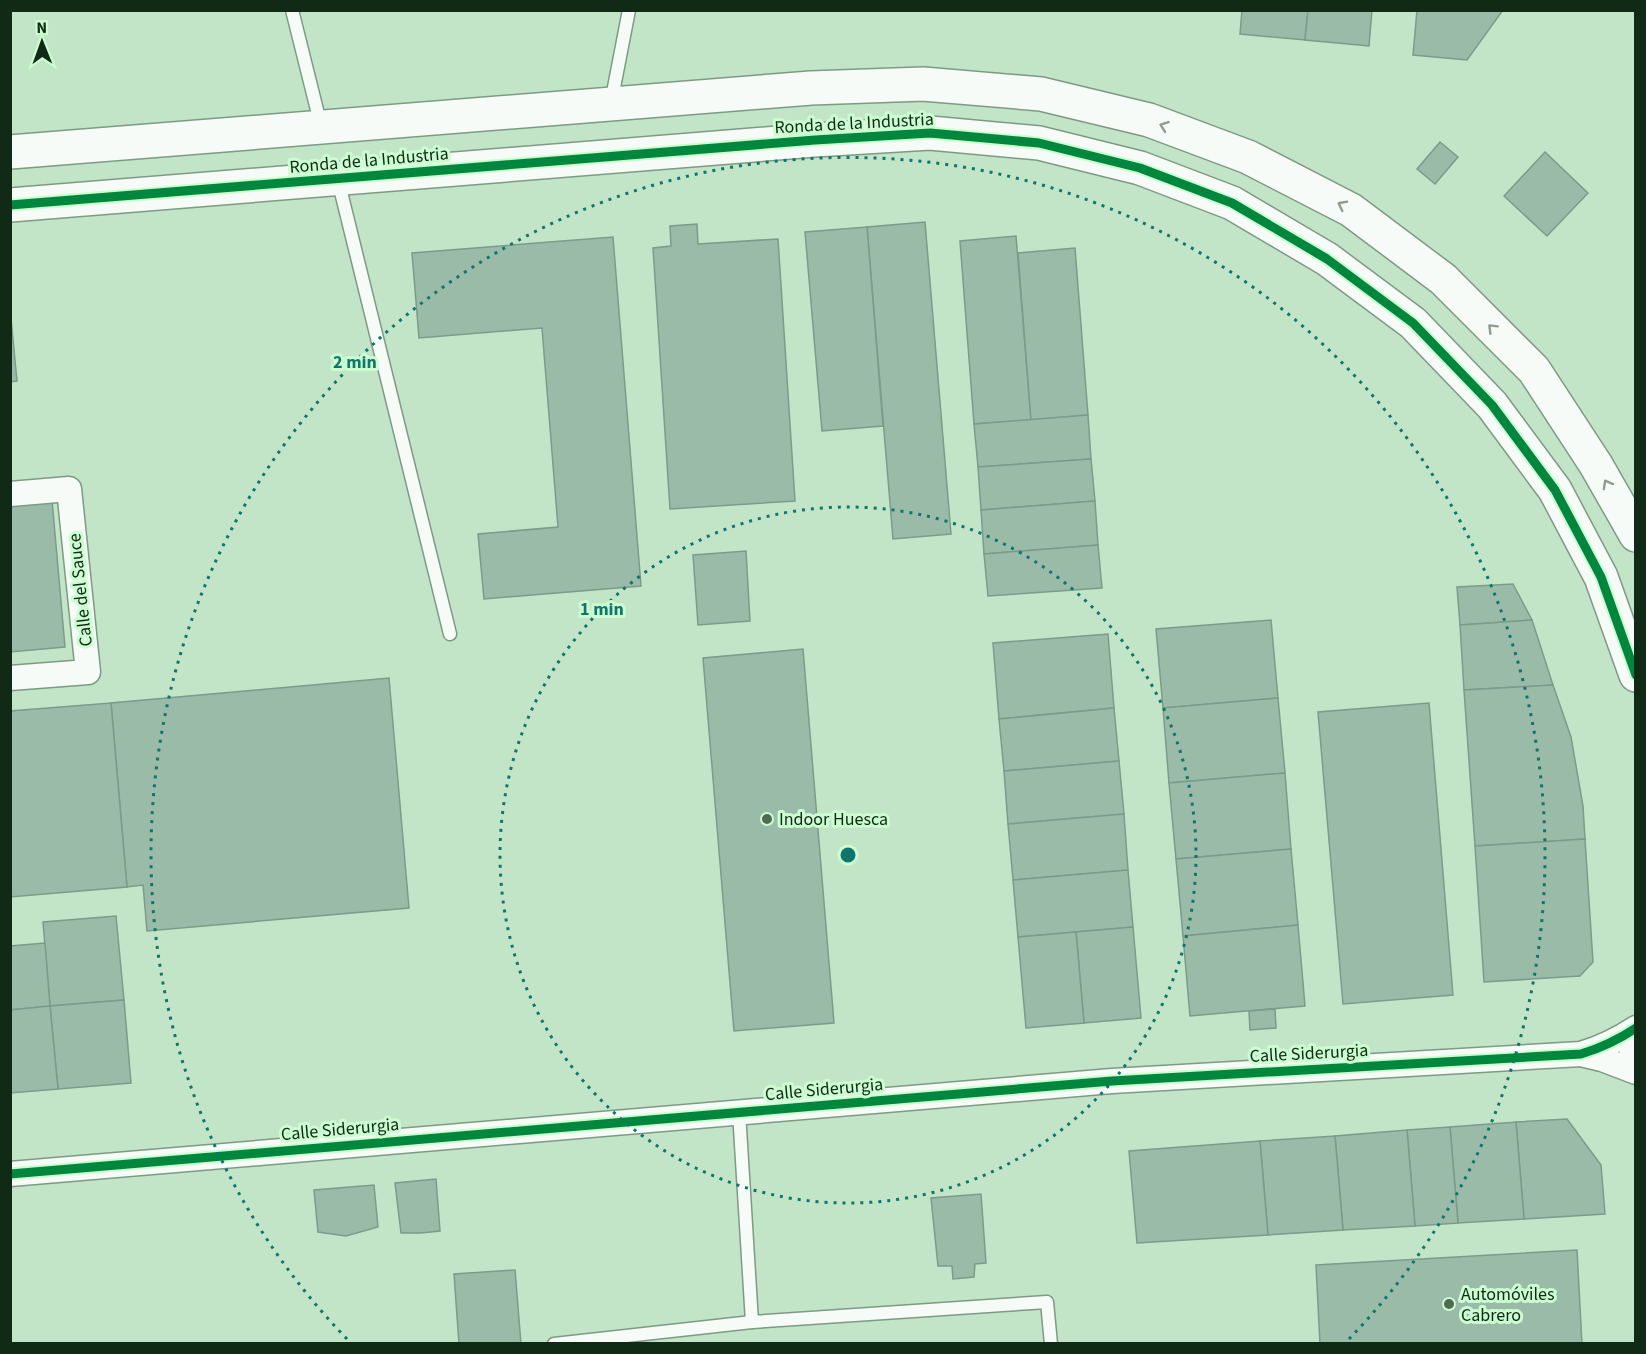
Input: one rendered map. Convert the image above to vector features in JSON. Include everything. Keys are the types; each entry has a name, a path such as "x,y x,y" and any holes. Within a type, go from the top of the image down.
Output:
{"street":[{"name":"Ronda de la Industria","path":"10,152 811,88 923,84 1041,94 1149,120 1248,157 1351,210 1443,279 1534,370 1596,465 1635,536"},
{"name":"Ronda de la Industria","path":"10,205 815,140 930,133 1039,143 1140,168 1232,203 1327,259 1413,323 1492,405 1555,490 1602,578 1635,675"},
{"name":"Calle del Sauce","path":"10,494 69,489 88,672 10,678"},
{"name":"Calle Siderurgia","path":"10,1173 1112,1082 1581,1054 1620,1039 1635,1028"},
{"path":"1635,1037 1635,1052"},
{"name":"Calle Siderurgia","path":"1581,1054 1602,1059 1635,1072"}],"lane":[{"path":"292,10 321,128"},
{"path":"611,104 629,10"},
{"path":"338,179 450,634"},
{"path":"739,1112 752,1322"},
{"path":"554,1344 752,1322 1047,1302 1051,1344"}],"building":[{"path":"1242,10 1308,10 1305,40 1240,34"},
{"path":"1308,10 1372,10 1369,46 1305,40"},
{"path":"1417,10 1503,10 1467,60 1413,55"},
{"path":"1440,142 1458,157 1435,184 1417,169"},
{"path":"1545,152 1588,193 1547,236 1504,196"},
{"path":"925,222 951,534 893,539 867,227"},
{"path":"697,224 698,244 778,239 795,501 670,509 653,248 671,246 670,226"},
{"path":"867,227 883,426 822,431 805,232"},
{"path":"1016,236 1031,420 974,424 960,241"},
{"path":"613,237 641,586 484,599 478,534 558,527 542,328 419,338 412,253"},
{"path":"1075,248 1088,415 1031,420 1018,253"},
{"path":"10,308 17,381 10,382"},
{"path":"1088,415 1091,459 978,467 974,424"},
{"path":"1091,459 1095,501 981,510 978,467"},
{"path":"52,500 65,647 10,652 10,503"},
{"path":"1095,501 1098,545 984,554 981,510"},
{"path":"1098,545 1102,588 988,596 984,554"},
{"path":"746,551 750,621 698,625 693,555"},
{"path":"1513,584 1532,620 1460,625 1457,587"},
{"path":"1271,620 1278,698 1163,708 1156,629"},
{"path":"1532,620 1553,685 1464,690 1460,625"},
{"path":"1108,634 1114,708 999,719 993,643"},
{"name":"Indoor Huesca","path":"803,649 834,1023 734,1031 703,658"},
{"path":"389,678 409,908 147,931 143,885 127,887 111,703"},
{"path":"1553,685 1571,737 1583,806 1585,839 1475,846 1464,690"},
{"path":"1278,698 1285,773 1169,783 1163,708"},
{"path":"111,703 127,887 10,897 10,711"},
{"path":"1429,703 1453,995 1343,1004 1318,712"},
{"path":"1114,708 1119,761 1004,771 999,719"},
{"path":"1119,761 1124,814 1008,824 1004,771"},
{"path":"1285,773 1291,849 1176,859 1169,783"},
{"path":"1124,814 1128,870 1013,880 1008,824"},
{"path":"1585,839 1593,962 1580,976 1484,982 1475,846"},
{"path":"1291,849 1298,925 1183,936 1176,859"},
{"path":"1128,870 1133,927 1018,937 1013,880"},
{"path":"116,916 124,1000 50,1006 43,922"},
{"path":"1298,925 1305,1006 1190,1016 1183,936"},
{"path":"1133,927 1141,1018 1084,1023 1076,932"},
{"path":"1076,932 1084,1023 1026,1028 1018,937"},
{"path":"45,943 50,1006 10,1010 10,946"},
{"path":"124,1000 131,1083 58,1089 50,1006"},
{"path":"50,1006 58,1089 10,1093 10,1010"},
{"path":"1275,1009 1276,1028 1250,1030 1249,1011"},
{"path":"1567,1119 1601,1165 1605,1214 1524,1219 1516,1122"},
{"path":"1516,1122 1524,1219 1458,1223 1450,1127"},
{"path":"1450,1127 1458,1223 1415,1226 1407,1130"},
{"path":"1407,1130 1415,1226 1343,1230 1335,1136"},
{"path":"1335,1136 1343,1230 1268,1235 1260,1141"},
{"path":"1260,1141 1268,1235 1137,1243 1129,1151"},
{"path":"436,1179 440,1231 401,1233 395,1183"},
{"path":"374,1185 378,1227 346,1236 318,1232 314,1190"},
{"path":"981,1194 986,1263 975,1264 974,1277 953,1279 952,1266 938,1266 931,1198"},
{"name":"Automóviles Cabrero","path":"1577,1250 1582,1344 1320,1344 1316,1265"},
{"path":"515,1270 521,1344 459,1344 454,1274"}],"cycle path":[{"path":"10,205 815,140 930,133 1039,143 1140,168 1232,203 1327,259 1413,323 1492,405 1555,490 1601,577 1636,675"},
{"path":"10,1174 1112,1081 1581,1054 1609,1043 1636,1028"}],"place":[{"name":"Indoor Huesca","path":"767,819"},
{"name":"Automóviles Cabrero","path":"1449,1304"}]}
